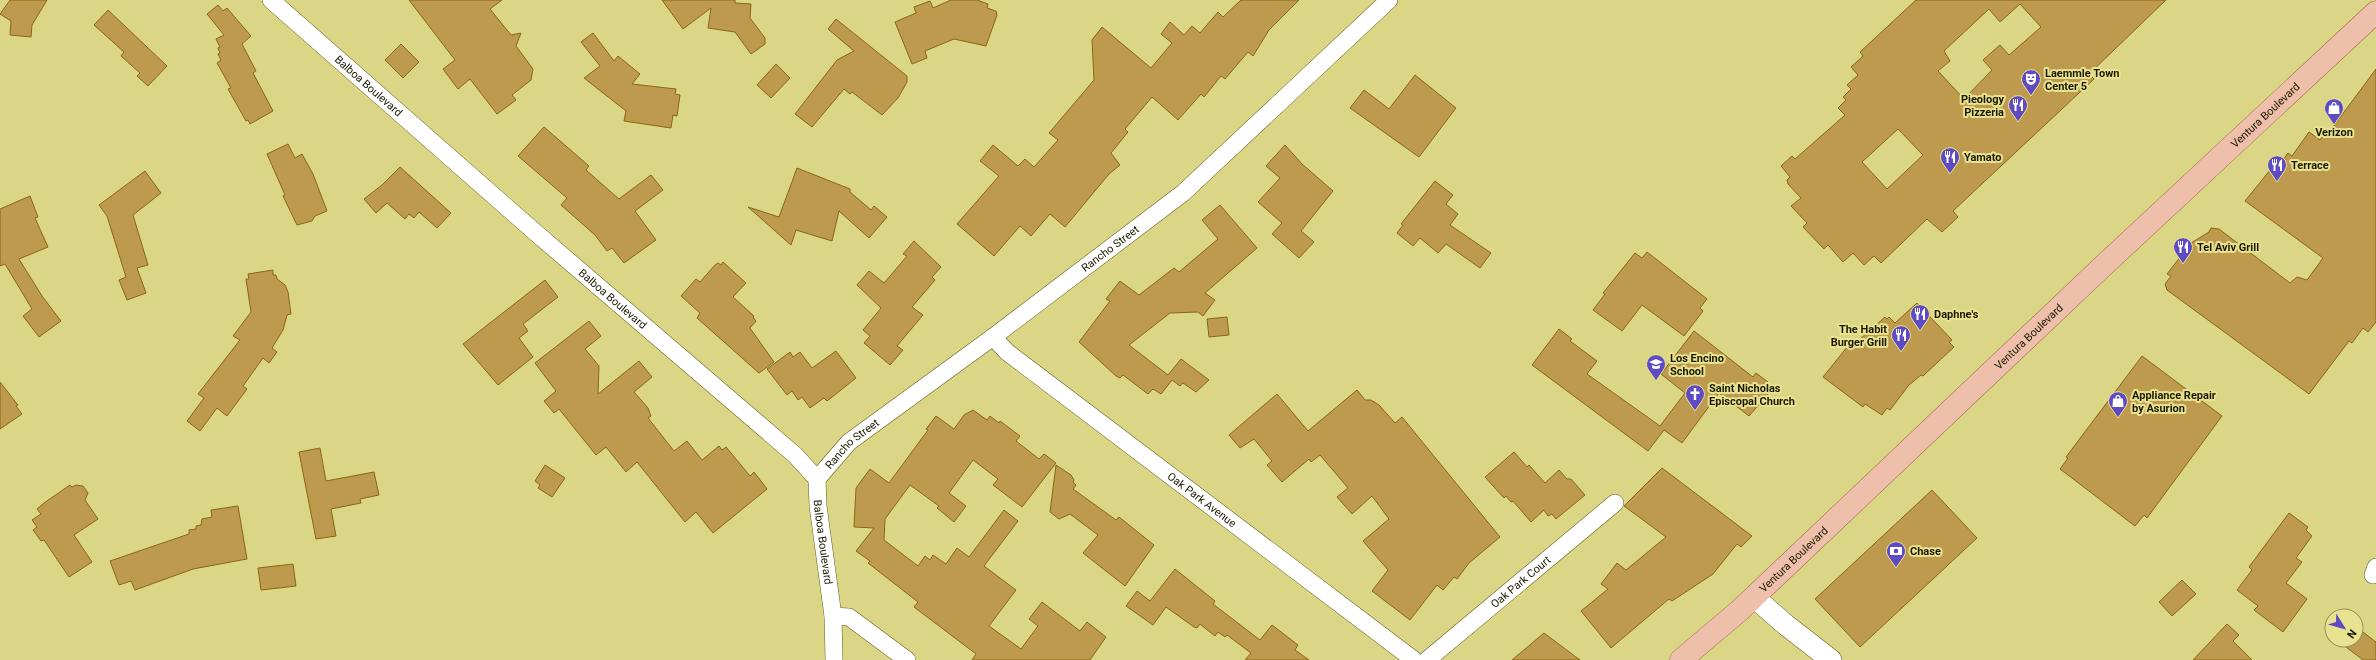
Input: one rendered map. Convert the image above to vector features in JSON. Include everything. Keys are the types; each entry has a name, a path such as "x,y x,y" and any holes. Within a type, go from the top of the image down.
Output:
{"main road":[{"name":"Ventura Boulevard","path":"1681,660 1754,597 2102,267 2376,12"}],"street":[{"name":"Balboa Boulevard","path":"271,0 536,233 795,455 817,478 818,506 833,616 834,660"},
{"name":"Rancho Street","path":"817,478 849,442 993,337 1183,193 1390,0"},
{"name":"Oak Park Avenue","path":"993,337 1007,352 1414,660"},
{"name":"Oak Park Court","path":"1427,660 1615,503"},
{"path":"1754,597 1786,626 1831,660"},
{"path":"833,616 849,617 907,660"}],"building":[{"path":"10,0 47,0 32,25 31,37 10,35 11,21 0,14"},
{"path":"409,0 502,0 490,9 511,35 521,33 516,46 533,69 531,80 512,95 516,100 497,114 470,79 458,89 443,69 455,60"},
{"path":"662,0 735,0 735,3 751,4 750,18 765,38 765,44 751,54 735,32 708,28 711,8 683,29"},
{"path":"951,0 977,0 988,4 987,8 996,11 997,15 986,46 954,39 925,51 927,58 912,64 895,22 916,13 914,7 930,1 933,8"},
{"path":"1241,0 1299,0 1269,30 1253,56 1248,52 1225,79 1221,76 1204,97 1201,94 1178,120 1152,97 1125,129 1128,132 1111,153 1120,165 1109,174 1065,227 1050,214 1031,236 1020,226 994,256 957,224 999,176 980,161 993,145 1018,166 1025,159 1034,167 1058,140 1049,133 1094,80 1092,40 1102,27 1151,68 1172,43 1161,34 1170,22 1184,35 1192,26 1200,33 1218,12 1223,17"},
{"path":"1916,0 2166,0 2089,74 2094,79 1953,211 1958,217 1942,232 1927,219 1881,263 1874,256 1864,265 1853,253 1843,262 1828,245 1824,249 1803,227 1807,223 1791,206 1801,198 1788,184 1787,180 1790,177 1781,166 1792,156 1795,159 1845,115 1838,108 1846,100 1843,97 1851,89 1847,85 1858,75 1851,67 1863,56 1860,52","holes":["2020,4 2041,27 2009,55 2000,45 1983,60 1992,70 1964,99 1938,71 1950,61 1944,51 1989,9 2000,22","1898,129 1923,155 1887,189 1862,162"]},
{"path":"218,5 223,11 227,8 251,36 242,44 256,71 253,73 273,111 250,124 248,120 246,121 228,89 231,88 217,63 221,60 218,54 220,53 218,48 220,47 216,39 224,35 207,14"},
{"path":"108,10 167,66 148,86 137,76 140,73 121,56 124,52 94,25"},
{"path":"836,19 907,76 907,82 898,98 882,115 852,92 850,94 844,89 812,127 795,114 837,60 854,51 828,29"},
{"path":"593,33 614,61 618,56 640,74 632,84 676,89 675,94 680,95 677,116 673,115 671,128 624,121 626,111 584,78 600,66 581,42"},
{"path":"401,44 419,62 403,78 385,60"},
{"path":"776,64 790,78 771,98 757,85"},
{"path":"2376,69 2376,322 2368,332 2363,328 2352,343 2349,341 2309,394 2167,290 2165,284 2171,276 2167,274 2191,243 2209,232 2211,228 2219,229 2290,283 2297,277 2307,280 2323,258 2245,201 2281,158 2283,160 2288,153 2292,156 2309,132 2320,140 2325,133 2327,135"},
{"path":"1415,75 1456,108 1419,157 1350,108 1364,90 1389,109"},
{"path":"544,127 589,166 586,170 619,199 651,175 663,190 635,211 656,240 624,263 612,248 607,251 595,235 561,205 567,198 518,156"},
{"path":"288,144 295,158 302,154 313,174 327,211 315,216 312,221 297,225 283,196 285,195 267,154"},
{"path":"1285,145 1302,164 1333,191 1301,231 1314,242 1299,258 1272,234 1282,223 1258,202 1280,178 1266,166"},
{"path":"400,167 451,213 437,228 419,212 414,218 409,214 405,219 387,203 376,213 364,199 382,185"},
{"path":"797,168 850,189 850,192 871,210 874,206 887,217 869,238 839,211 832,241 796,230 791,245 748,207 779,217"},
{"path":"145,171 161,193 133,215 148,265 137,268 146,293 127,300 119,280 126,277 107,216 99,205"},
{"path":"1435,181 1453,195 1446,204 1458,214 1450,225 1491,253 1480,268 1446,244 1438,253 1420,238 1413,246 1397,233 1403,225 1401,224"},
{"path":"30,196 38,217 35,218 48,247 19,259 42,296 61,321 39,337 23,316 32,309 5,264 0,266 0,209"},
{"path":"1220,205 1257,248 1205,293 1215,300 1203,316 1198,312 1170,313 1129,345 1168,375 1181,359 1209,380 1196,392 1183,383 1180,386 1172,380 1161,394 1153,389 1148,394 1123,375 1120,378 1116,376 1079,342 1110,301 1106,299 1120,281 1139,295 1174,268 1179,272 1218,239 1202,220"},
{"path":"914,241 941,267 932,277 935,280 912,307 923,315 897,346 903,350 890,365 864,343 870,336 863,330 881,308 857,285 869,271 884,283 907,256 903,254"},
{"path":"1647,252 1707,299 1700,308 1703,311 1684,336 1642,305 1622,331 1593,310 1605,294 1603,293 1635,253 1642,258"},
{"path":"723,262 746,283 733,297 754,316 753,317 756,321 750,328 774,362 759,373 697,318 700,313 681,296 696,279 700,282 715,265 718,263 721,265"},
{"path":"273,270 273,275 276,275 277,279 285,285 288,292 291,314 287,315 283,330 272,348 277,352 269,363 263,358 243,386 247,389 227,416 217,408 200,431 187,421 204,398 198,394 240,340 233,336 251,312 246,279 249,279 248,274"},
{"path":"545,280 558,297 523,324 528,331 519,338 533,357 498,385 463,344"},
{"path":"1917,303 1952,340 1949,342 1954,347 1923,376 1921,375 1909,385 1890,410 1887,408 1882,415 1865,404 1863,407 1823,377 1848,346 1850,348 1885,317 1887,319 1889,317 1895,323"},
{"path":"1227,317 1229,335 1209,337 1207,319"},
{"path":"589,321 601,336 585,349 599,366 598,394 639,361 652,377 634,392 648,408 651,416 648,418 674,451 687,441 702,460 719,446 722,450 726,447 750,476 754,472 767,489 713,533 696,512 685,522 637,462 626,472 606,447 596,455 559,409 554,413 544,401 556,391 535,363"},
{"path":"1559,329 1572,339 1570,341 1597,361 1587,374 1660,426 1685,393 1661,374 1694,331 1753,377 1756,373 1768,382 1763,388 1769,393 1749,416 1719,393 1682,443 1664,430 1648,451 1532,365"},
{"path":"836,351 856,378 827,401 824,398 810,408 802,397 798,400 792,391 787,395 767,369 790,352 793,357 800,352 812,368"},
{"path":"2142,356 2222,416 2147,518 2144,515 2135,526 2060,469 2068,458 2066,457"},
{"path":"0,382 18,405 16,406 22,414 0,429"},
{"path":"1357,390 1365,400 1371,400 1379,405 1395,423 1402,417 1500,537 1469,563 1457,579 1454,577 1443,590 1437,585 1410,620 1372,591 1388,570 1363,541 1389,519 1372,496 1352,514 1337,497 1348,488 1320,455 1311,462 1309,459 1282,482 1267,465 1272,461 1254,439 1240,448 1229,435 1277,394 1308,431"},
{"path":"973,410 987,420 990,416 999,423 1000,421 1020,436 1016,441 1039,459 1044,454 1056,463 1022,507 993,485 998,479 973,460 949,493 966,506 954,522 937,508 939,506 910,485 885,519 884,540 918,566 925,556 930,560 933,555 946,564 957,548 969,557 1004,510 1018,521 984,566 1016,590 989,626 1021,649 1038,626 1029,619 1042,602 1080,631 1087,622 1106,637 1090,660 972,660 976,654 914,607 918,602 868,563 870,561 856,551 874,528 854,527 856,488 870,469 889,483 928,430 926,429 936,416 954,429 964,415"},
{"path":"320,448 326,481 374,472 379,495 360,499 361,503 331,509 336,536 316,539 299,452"},
{"path":"1514,452 1527,467 1529,465 1545,483 1559,470 1567,479 1571,479 1585,495 1556,519 1552,514 1548,516 1544,510 1531,522 1513,501 1511,502 1506,496 1504,498 1485,477"},
{"path":"545,465 565,478 552,497 538,488 540,485 535,481"},
{"path":"1056,465 1071,475 1074,480 1073,482 1076,485 1073,489 1116,520 1119,517 1154,545 1125,586 1083,553 1098,535 1070,514 1059,519 1050,512"},
{"path":"1662,468 1752,536 1741,547 1737,544 1713,574 1672,601 1669,599 1611,648 1581,611 1608,589 1601,584 1617,563 1626,570 1666,537 1624,506"},
{"path":"70,485 72,487 76,485 83,486 88,493 85,500 98,519 74,535 92,562 69,577 44,540 41,541 33,530 37,527 32,520 41,514 37,509"},
{"name":"Chase","path":"1932,490 1977,538 1860,647 1815,599"},
{"path":"238,506 247,559 193,569 135,590 131,581 119,585 110,561 189,534 189,530 196,529 196,526 201,525 202,519 212,517 211,510"},
{"path":"2289,513 2308,527 2306,530 2312,536 2296,558 2302,562 2286,583 2307,599 2283,632 2254,610 2258,606 2237,590 2252,570 2249,567"},
{"path":"293,564 296,586 261,590 258,568"},
{"path":"1175,569 1215,601 1213,604 1260,640 1272,625 1298,645 1295,650 1309,660 1245,660 1251,653 1227,635 1225,637 1218,632 1215,636 1200,624 1197,628 1194,627 1166,607 1153,625 1126,606 1137,591 1150,601"},
{"path":"2182,580 2196,594 2172,616 2159,602"},
{"path":"2227,624 2239,635 2233,641 2252,660 2193,660"},
{"path":"1544,633 1580,660 1512,660"},
{"path":"2364,633 2376,642 2376,660 2363,660 2347,648 2364,648"}],"place":[{"name":"Laemmle Town Center 5","path":"2031,96"},
{"name":"Pieology Pizzeria","path":"2018,122"},
{"name":"Verizon","path":"2334,125"},
{"name":"Yamato","path":"1950,174"},
{"name":"Terrace","path":"2277,182"},
{"name":"Tel Aviv Grill","path":"2183,264"},
{"name":"Daphne's","path":"1920,331"},
{"name":"The Habit Burger Grill","path":"1901,352"},
{"name":"Los Encino School","path":"1656,381"},
{"name":"Saint Nicholas Episcopal Church","path":"1695,411"},
{"name":"Appliance Repair by Asurion","path":"2118,418"},
{"name":"Chase","path":"1896,568"}]}
